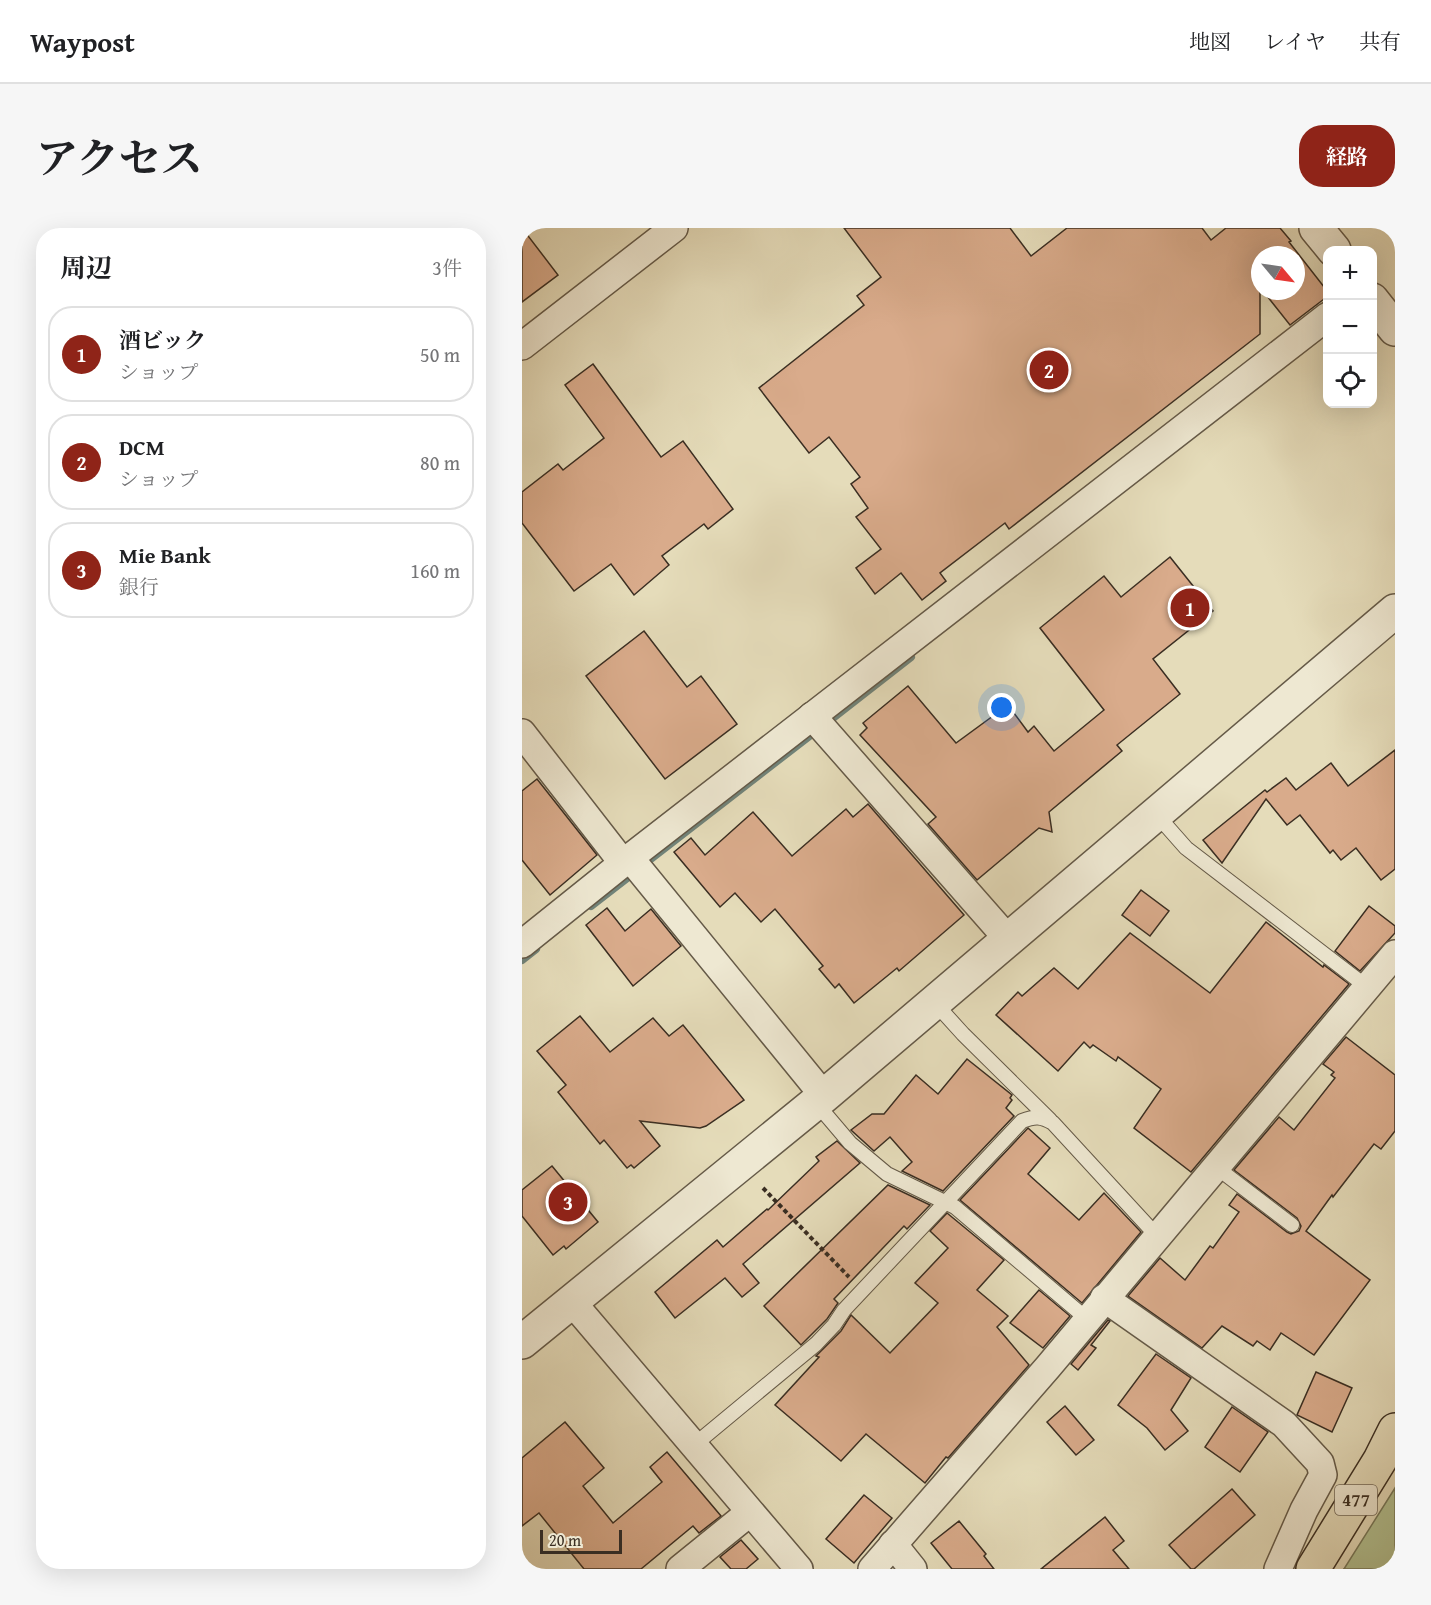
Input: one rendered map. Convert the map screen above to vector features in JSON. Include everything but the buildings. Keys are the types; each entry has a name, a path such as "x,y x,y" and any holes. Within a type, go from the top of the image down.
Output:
{"highway":[{"name":"477","path":"1313,1569 1380,1460 1395,1430"}],"street":[{"path":"522,346 674,228"},
{"path":"1316,228 1331,246"},
{"path":"1377,306 1395,329"},
{"path":"522,944 626,860 1323,320"},
{"path":"522,1342 820,1100 1395,611"},
{"path":"812,716 1008,939"},
{"path":"522,733 820,1100"},
{"path":"872,1569 1087,1319 1395,954"},
{"path":"1104,1298 1284,1424 1320,1463 1323,1475 1304,1510 1278,1569"},
{"path":"572,1302 749,1513 799,1569"},
{"path":"680,1569 749,1513"},
{"path":"893,1544 913,1569"}],"lane":[{"path":"1156,814 1186,848 1367,987"},
{"path":"934,1002 1053,1123 1157,1236"},
{"path":"820,1100 850,1143 887,1173 955,1207 1087,1319"},
{"path":"693,1446 816,1344 862,1291 1022,1121 1042,1117 1053,1123"},
{"path":"1216,1167 1292,1225"}],"path":[{"path":"764,1188 862,1291"}],"green space":[{"path":"1395,1488 1395,1569 1344,1569"}],"waterway":[{"path":"829,721 911,657"},
{"path":"648,861 812,734"},
{"path":"591,906 631,875"},
{"path":"522,960 536,949"}],"place":[{"name":"DCM","path":"1049,370"},
{"name":"酒ビック","path":"1190,608"},
{"name":"Mie Bank","path":"568,1202"}]}
